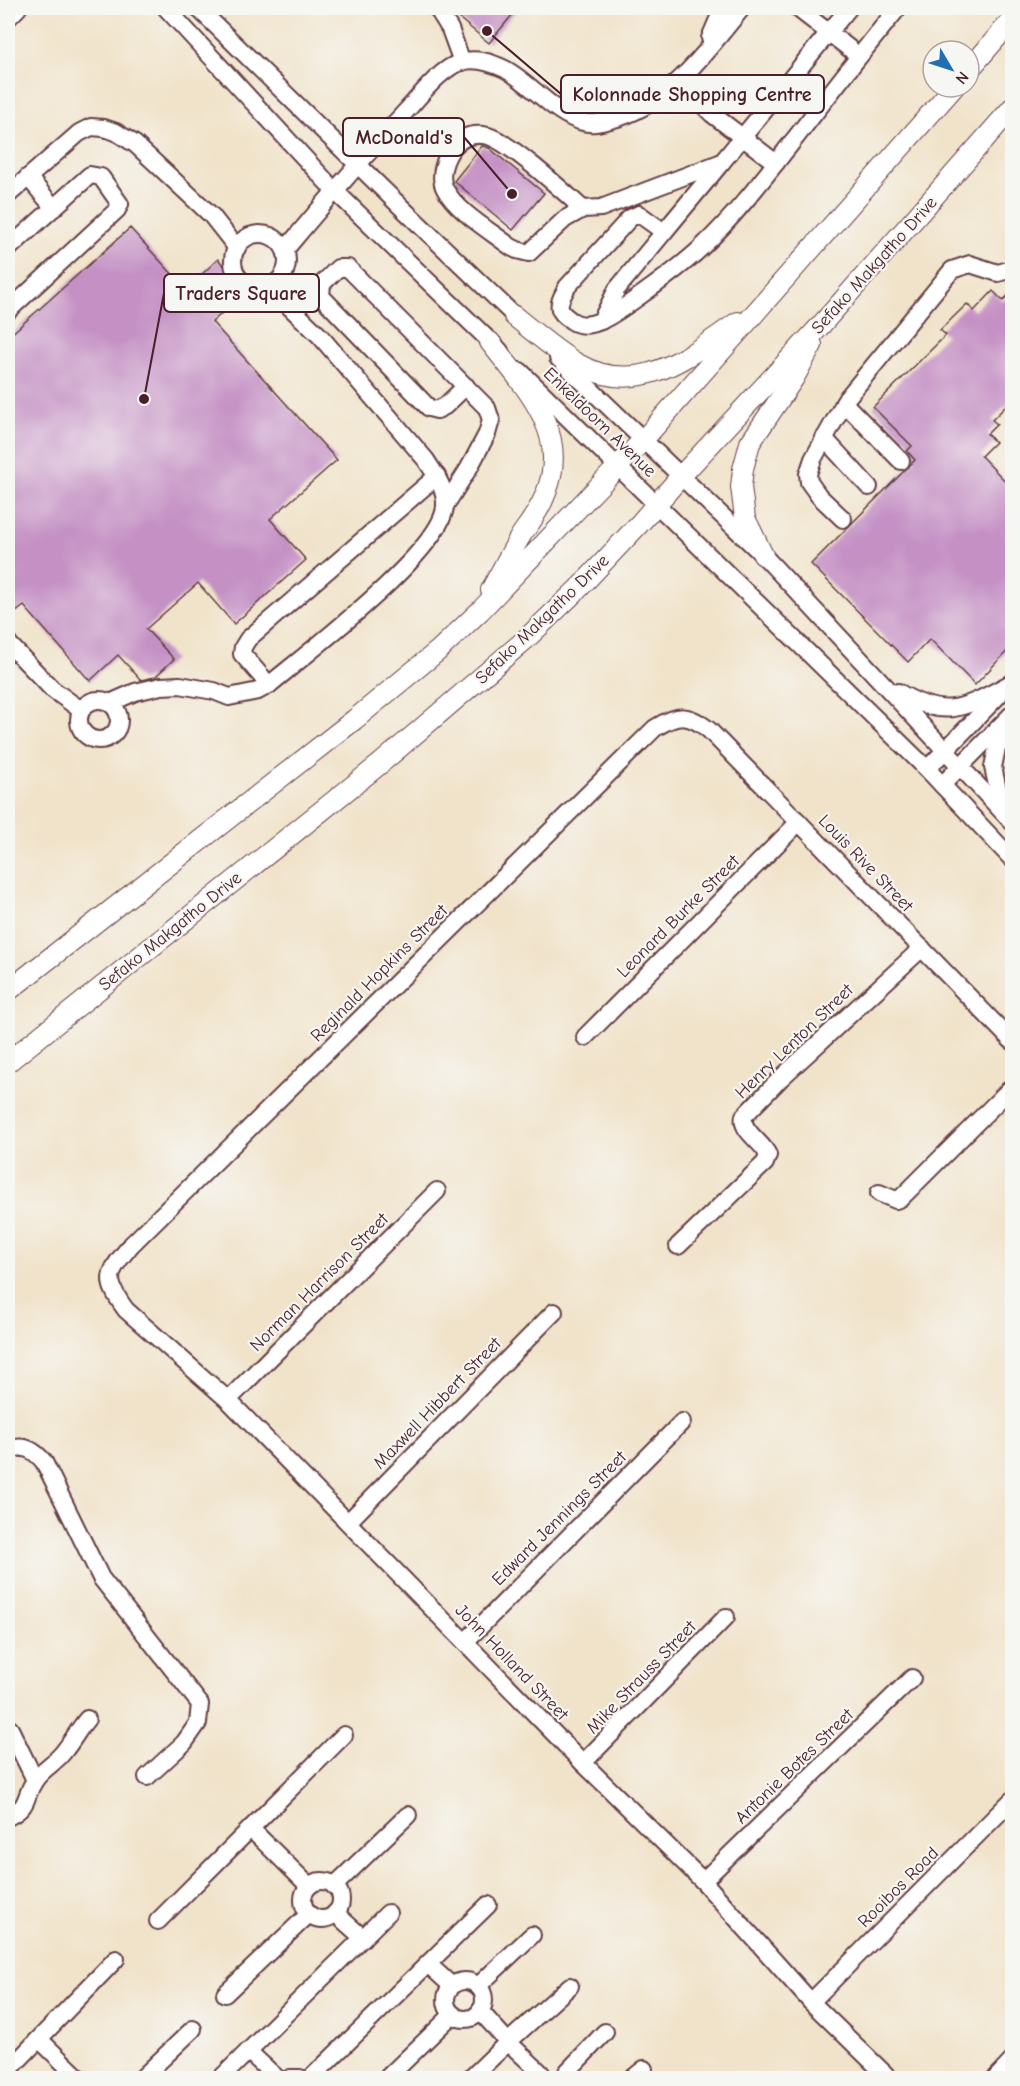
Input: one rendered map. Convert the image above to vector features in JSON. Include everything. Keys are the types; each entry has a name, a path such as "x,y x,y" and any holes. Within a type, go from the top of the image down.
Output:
{"main road":[{"path":"981,55 1010,20"},
{"path":"8,991 363,713 439,650 480,611 644,439 943,99"},
{"name":"Sefako Makgatho Drive","path":"8,1062 380,764 507,657 580,586 657,504 822,324 1012,108"},
{"path":"514,316 579,364 599,374 626,378 654,372 670,365 762,305"},
{"path":"763,555 748,528 741,496 747,450 802,364 822,324"},
{"path":"480,611 521,534 544,499 553,459 552,441 543,416 490,342"}],"street":[{"path":"8,18 18,8"},
{"name":"Enkeldoorn Avenue","path":"166,8 334,190 927,769 1012,859"},
{"name":"Enkeldoorn Avenue","path":"198,8 763,555 1007,816"},
{"path":"437,8 450,29 462,62"},
{"path":"701,58 723,8"},
{"path":"285,250 357,164 439,77 462,62 479,61 495,64 512,73 571,117 584,123 599,123 620,118 659,96 679,81 742,8"},
{"path":"797,8 859,56"},
{"path":"601,321 618,289 849,8"},
{"path":"635,215 567,287 561,299 560,308 564,316 576,324 586,326 617,312 657,284 701,248 730,218 776,163 898,8"},
{"path":"679,81 703,107 776,163"},
{"path":"8,195 79,133 91,127 104,128 116,132 135,144 212,215 237,248"},
{"path":"583,209 499,140 488,136 468,136 458,142 450,151 444,165 445,189 454,200 517,250 529,253 555,228 583,209 601,208 722,162"},
{"path":"8,249 90,175 96,174 101,177 120,204 117,210 8,311"},
{"path":"28,177 54,208"},
{"path":"629,197 635,215"},
{"path":"635,215 644,216 664,232"},
{"path":"258,234 274,238 285,250 287,267 284,276 278,283 260,289 243,282 234,266 237,248 242,241 258,234"},
{"path":"843,519 819,496 809,482 808,474 813,459 844,403 952,270 970,264 998,273 1012,269"},
{"path":"445,506 487,434 491,420 487,408 466,386 348,268 338,268 322,284 321,296 429,408 437,410 445,406 466,386"},
{"path":"110,703 135,692 161,686 195,687 229,697 258,692 349,618 401,571 434,534 442,521 445,506 444,492 426,460 320,336 269,287"},
{"path":"844,403 901,461"},
{"path":"824,438 869,487"},
{"path":"269,685 242,654 248,639 437,476"},
{"path":"8,642 52,689 81,710"},
{"path":"882,682 920,704 947,710 967,706 1012,682"},
{"path":"927,769 1012,682"},
{"path":"97,699 110,703 118,714 119,721 113,733 102,739 90,738 80,729 81,710 85,705 97,699"},
{"path":"942,785 1012,714"},
{"name":"Louis Rive Street","path":"688,717 697,720 709,730 1012,1041"},
{"name":"Reginald Hopkins Street","path":"111,1275 117,1262 132,1245 655,728 670,718 688,717"},
{"path":"1007,816 993,767 998,748 1012,725"},
{"name":"Leonard Burke Street","path":"585,1037 799,822"},
{"name":"Henry Lenton Street","path":"678,1246 765,1163 768,1155 766,1149 746,1127 743,1121 744,1116 781,1078 922,948"},
{"path":"879,1193 896,1200 901,1198 1012,1088"},
{"name":"Norman Harrison Street","path":"228,1400 438,1191"},
{"name":"John Holland Street","path":"111,1275 115,1296 126,1310 228,1400 703,1881 811,2002 889,2079"},
{"name":"Maxwell Hibbert Street","path":"348,1522 554,1312"},
{"name":"Edward Jennings Street","path":"465,1642 682,1422"},
{"path":"8,1451 25,1447 36,1453 44,1462 102,1578 200,1704 198,1723 183,1743 147,1777"},
{"name":"Mike Strauss Street","path":"584,1763 726,1617"},
{"name":"Antonie Botes Street","path":"703,1881 912,1678"},
{"path":"8,1817 18,1812 28,1800 35,1780 66,1750 87,1719"},
{"path":"8,1728 35,1780"},
{"path":"158,1921 344,1735"},
{"name":"Rooibos Road","path":"811,2002 1012,1800"},
{"path":"334,1886 408,1815"},
{"path":"250,1828 309,1886"},
{"path":"320,1881 326,1881 334,1886 340,1893 340,1906 335,1913 327,1918 309,1914 303,1897 309,1886 320,1881"},
{"path":"311,2079 488,1905"},
{"path":"335,1913 363,1938"},
{"path":"221,2079 388,1913"},
{"path":"225,1994 309,1914"},
{"path":"478,1986 532,1935"},
{"path":"8,2071 116,1959"},
{"path":"429,1965 452,1986"},
{"path":"464,1981 470,1981 478,1986 483,1993 484,2000 480,2011 464,2018 453,2014 449,2009 447,1997 452,1986 464,1981"},
{"path":"471,2079 570,1986"},
{"path":"480,2011 539,2076 552,2068 569,2075 605,2032"},
{"path":"387,2079 453,2014"},
{"path":"142,2079 193,2029"},
{"path":"39,2039 79,2079"},
{"path":"248,2051 277,2079"},
{"path":"996,2079 1012,2061"},
{"path":"290,2079 300,2079"}],"building":[{"path":"469,8 518,8 489,43 460,19"},
{"path":"482,146 489,148 544,193 513,230 454,181"},
{"path":"130,228 186,289 218,259 247,291 212,322 337,460 270,519 306,560 234,624 198,583 146,629 174,659 155,677 141,680 118,655 90,681 24,606 16,612 8,602 8,337"},
{"path":"993,291 1003,301 1012,291 1012,400 992,420 997,424 987,434 995,442 981,456 1012,488 1012,646 975,685 930,639 908,662 811,564 915,460 907,451 912,446 873,407 946,335 940,330 967,304 974,311"}],"place":[{"name":"Kolonnade Shopping Centre","path":"487,31"},
{"name":"McDonald's","path":"512,194"},
{"name":"Traders Square","path":"144,399"}]}
